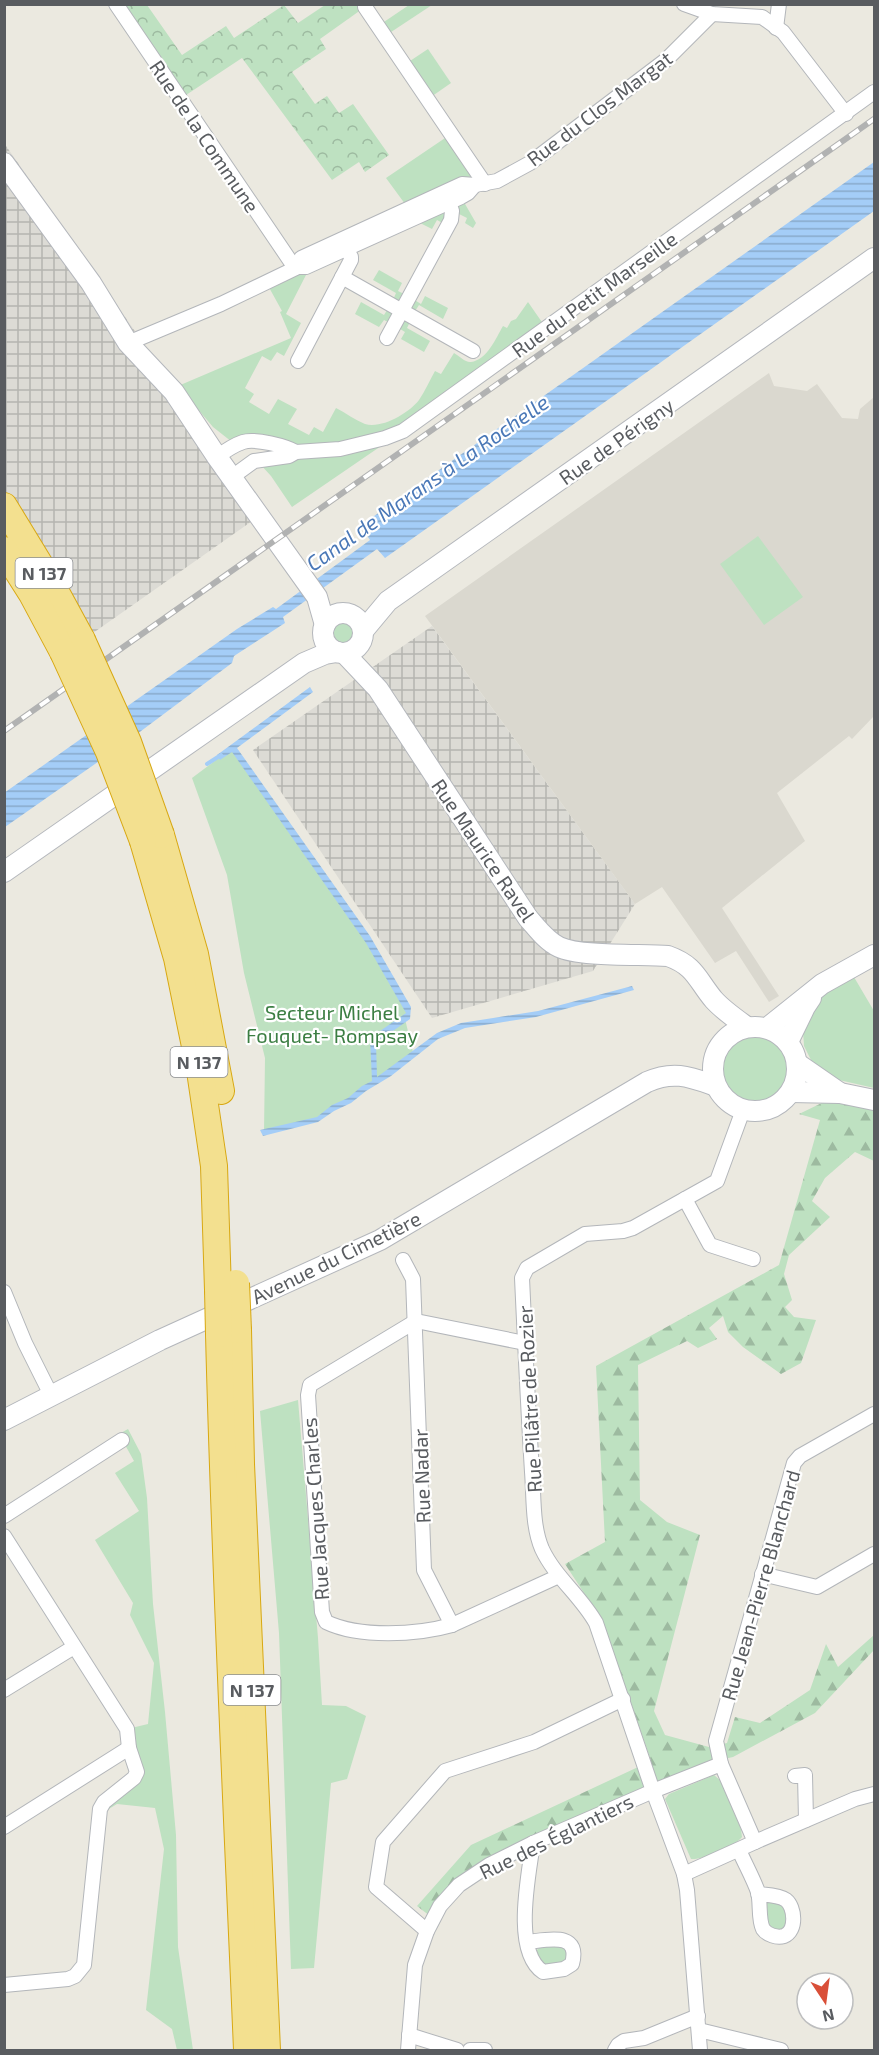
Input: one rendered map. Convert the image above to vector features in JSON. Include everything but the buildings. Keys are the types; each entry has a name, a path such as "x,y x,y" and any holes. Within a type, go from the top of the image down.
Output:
{"highway":[{"name":"N 137","path":"4,506 51,583 109,752 152,838 200,1071 214,1166 227,1286 243,1510 267,2050"},
{"name":"N 137","path":"4,550 32,594 72,646"},
{"name":"N 137","path":"229,1332 227,1597 247,2050"}],"street":[{"path":"684,4 712,14 762,17 783,32 846,114"},
{"path":"777,28 779,4"},
{"name":"Rue de la Commune","path":"117,5 297,267"},
{"path":"365,7 480,184"},
{"name":"Rue du Clos Margat","path":"128,344 221,304 297,267 306,267 344,243 462,184 497,181 530,163 666,60 712,14"},
{"name":"Rue du Petit Marseille","path":"232,477 254,461 289,456 296,452 340,449 403,431 874,92"},
{"path":"7,169 91,283 128,344 174,392 342,636"},
{"name":"Rue du Clos Margat","path":"344,243 449,202 480,184"},
{"path":"387,338 451,220 452,211 449,202"},
{"path":"298,361 351,260 344,243"},
{"name":"Rue de Périgny","path":"4,872 342,636 388,601 874,258"},
{"path":"342,277 473,351"},
{"name":"Rue du Petit Marseille","path":"217,457 249,441 288,447 296,452"},
{"name":"Rue Maurice Ravel","path":"342,636 528,918 542,934 559,947 577,951 668,956 682,961 697,975 714,1001 747,1027"},
{"path":"767,1028 822,984 874,955"},
{"path":"788,1042 805,1007 822,984"},
{"name":"Rue Maurice Ravel","path":"714,1001 723,1042"},
{"path":"747,1027 767,1028 779,1033 794,1052 798,1064 797,1078 791,1092 782,1103 769,1110 754,1112 743,1110 730,1104 716,1086 712,1073 713,1060 723,1042 747,1027"},
{"name":"Avenue du Cimetière","path":"10,1419 51,1395 160,1340 380,1240 630,1090 656,1078 677,1074 698,1064 723,1042"},
{"path":"798,1064 840,1093"},
{"path":"677,1074 716,1086"},
{"path":"791,1092 840,1093 874,1100"},
{"name":"Rue Pilâtre de Rozier","path":"684,1874 596,1623 589,1610 559,1576 541,1547 536,1527 522,1278 527,1268 585,1234 633,1228 717,1181 743,1110"},
{"path":"685,1199 710,1245 753,1258"},
{"name":"Rue Nadar","path":"403,1260 413,1279 416,1321 424,1570 452,1625"},
{"path":"4,1292 51,1395"},
{"path":"416,1321 525,1343"},
{"name":"Rue Jacques Charles","path":"416,1321 310,1385 308,1395 322,1612 326,1622 338,1628 374,1633 435,1630 452,1625 559,1576"},
{"name":"Rue Jean-Pierre Blanchard","path":"755,1842 721,1764 716,1742 762,1574 794,1463 800,1456 874,1414"},
{"path":"4,1516 122,1440"},
{"path":"4,1536 127,1729 129,1748 137,1772 134,1778 104,1802 99,1815 84,1965 75,1976 68,1979 4,1985"},
{"path":"762,1574 817,1587 874,1554"},
{"path":"4,1690 74,1647"},
{"path":"427,1931 376,1887 383,1842 445,1771 534,1742 623,1700"},
{"path":"4,1827 129,1748"},
{"name":"Rue des Églantiers","path":"408,2050 415,1965 427,1931 440,1906 459,1885 489,1865 533,1843 721,1764"},
{"path":"795,1776 805,1775 806,1820"},
{"path":"700,2050 684,1874 855,1799 874,1794"},
{"path":"528,1942 525,1910 533,1843"},
{"path":"739,1850 759,1894"},
{"path":"615,2050 624,2041 644,2044 698,2016"},
{"path":"699,2030 764,2048 781,2050"},
{"path":"409,2035 457,2050"},
{"path":"470,2050 485,2050"}],"shaded area":[{"path":"4,143 262,514 86,638 5,496"},
{"path":"769,373 774,386 807,391 817,384 842,418 858,419 860,409 874,397 874,716 852,739 849,736 777,793 805,841 722,908 779,996 769,1002 736,951 715,963 662,887 635,904 425,616"},
{"path":"432,626 635,904 593,971 432,1018 253,750"}],"green space":[{"path":"116,5 147,5 182,55 226,26 234,38 284,5 298,23 325,5 364,5 365,7 320,39 326,49 292,72 315,104 327,96 339,113 353,104 389,155 365,172 359,162 332,180 242,58 180,99"},
{"path":"409,5 432,5 385,36 378,26"},
{"path":"428,49 451,83 428,99 404,65"},
{"path":"451,134 485,184 461,197 476,223 473,228 465,223 467,218 453,211 448,226 437,220 432,229 412,219 344,258 306,275 286,314 301,323 284,356 277,352 271,361 262,356 245,388 254,394 249,402 269,414 278,399 297,409 288,424 309,435 314,427 323,432 336,408 365,424 379,424 395,419 415,405 435,371 441,374 454,353 469,362 482,357 503,326 507,328 528,302 546,328 403,431 292,507 260,464 295,452 232,442 213,427 178,386 291,338 280,312 282,311 266,282 408,208 386,178"},
{"path":"379,270 402,283 398,291 406,295 400,301 393,300 396,293 373,280"},
{"path":"425,296 448,308 443,319 419,305 415,311 412,310 410,307 413,299 421,304"},
{"path":"361,302 384,315 389,307 393,313 390,323 384,320 379,327 355,314"},
{"path":"404,319 411,320 407,328 430,341 424,352 401,339 405,332 397,327"},
{"path":"758,536 803,597 764,625 720,564"},
{"path":"344,618 355,622 359,633 355,644 344,648 333,644 329,633 333,622"},
{"name":"Secteur Michel Fouquet- Rompsay","path":"232,748 369,942 408,1009 405,1019 413,1052 389,1074 318,1120 264,1132 265,1058 244,973 227,875 192,778"},
{"path":"851,972 874,1011 874,1088 826,1077 813,1064 804,1046 803,1031 824,987"},
{"path":"756,1034 769,1037 781,1044 788,1056 791,1069 788,1082 781,1094 769,1101 756,1104 743,1101 731,1094 724,1082 721,1069 724,1056 731,1044 743,1037"},
{"path":"832,1098 874,1107 874,1161 855,1152 825,1178 812,1201 830,1217 789,1255 784,1274 792,1300 785,1307 794,1317 816,1320 801,1363 781,1374 743,1347 728,1332 723,1316 709,1328 717,1339 698,1348 687,1341 638,1365 640,1500 667,1522 700,1535 654,1711 665,1735 709,1747 727,1743 735,1717 760,1723 810,1690 826,1644 838,1667 874,1635 874,1650 815,1713 733,1757 715,1761 488,1861 430,1916 417,1906 471,1845 651,1761 603,1622 565,1564 605,1542 596,1366 779,1265 820,1120 799,1114"},
{"path":"298,1400 322,1705 346,1706 366,1716 347,1779 331,1783 314,1968 291,1969 279,1633 260,1411"},
{"path":"128,1429 141,1454 147,1498 153,1604 176,1835 178,1947 193,2050 177,2050 172,2029 146,2010 164,1849 155,1808 117,1804 99,1815 134,1778 127,1729 148,1724 154,1663 130,1615 133,1603 95,1540 139,1511 115,1473 134,1461 119,1434"},
{"path":"714,1775 721,1781 741,1829 742,1837 718,1852 691,1859 665,1799 669,1794"},
{"path":"776,1901 787,1908 789,1923 779,1932 767,1926 765,1902"},
{"path":"562,1943 570,1953 564,1963 543,1966 536,1951 538,1948"}],"water":[{"name":"Canal de Marans à La Rochelle","path":"874,162 874,211 385,558 377,549 283,617 285,623 234,656 232,663 125,743 5,827 4,793 237,629 273,607 276,609 370,540 360,526"},
{"path":"310,687 313,692 237,748 370,936 411,1007 410,1019 376,1043 377,1077 437,1033 461,1023 538,1011 632,986 634,990 536,1017 465,1028 438,1039 391,1076 318,1122 263,1136 260,1130 317,1117 332,1105 348,1098 372,1081 370,1038 406,1013 366,943 232,752 220,760 217,755"}],"waterway":[{"path":"207,764 221,755"}],"railway":[{"path":"4,731 874,119"}]}
